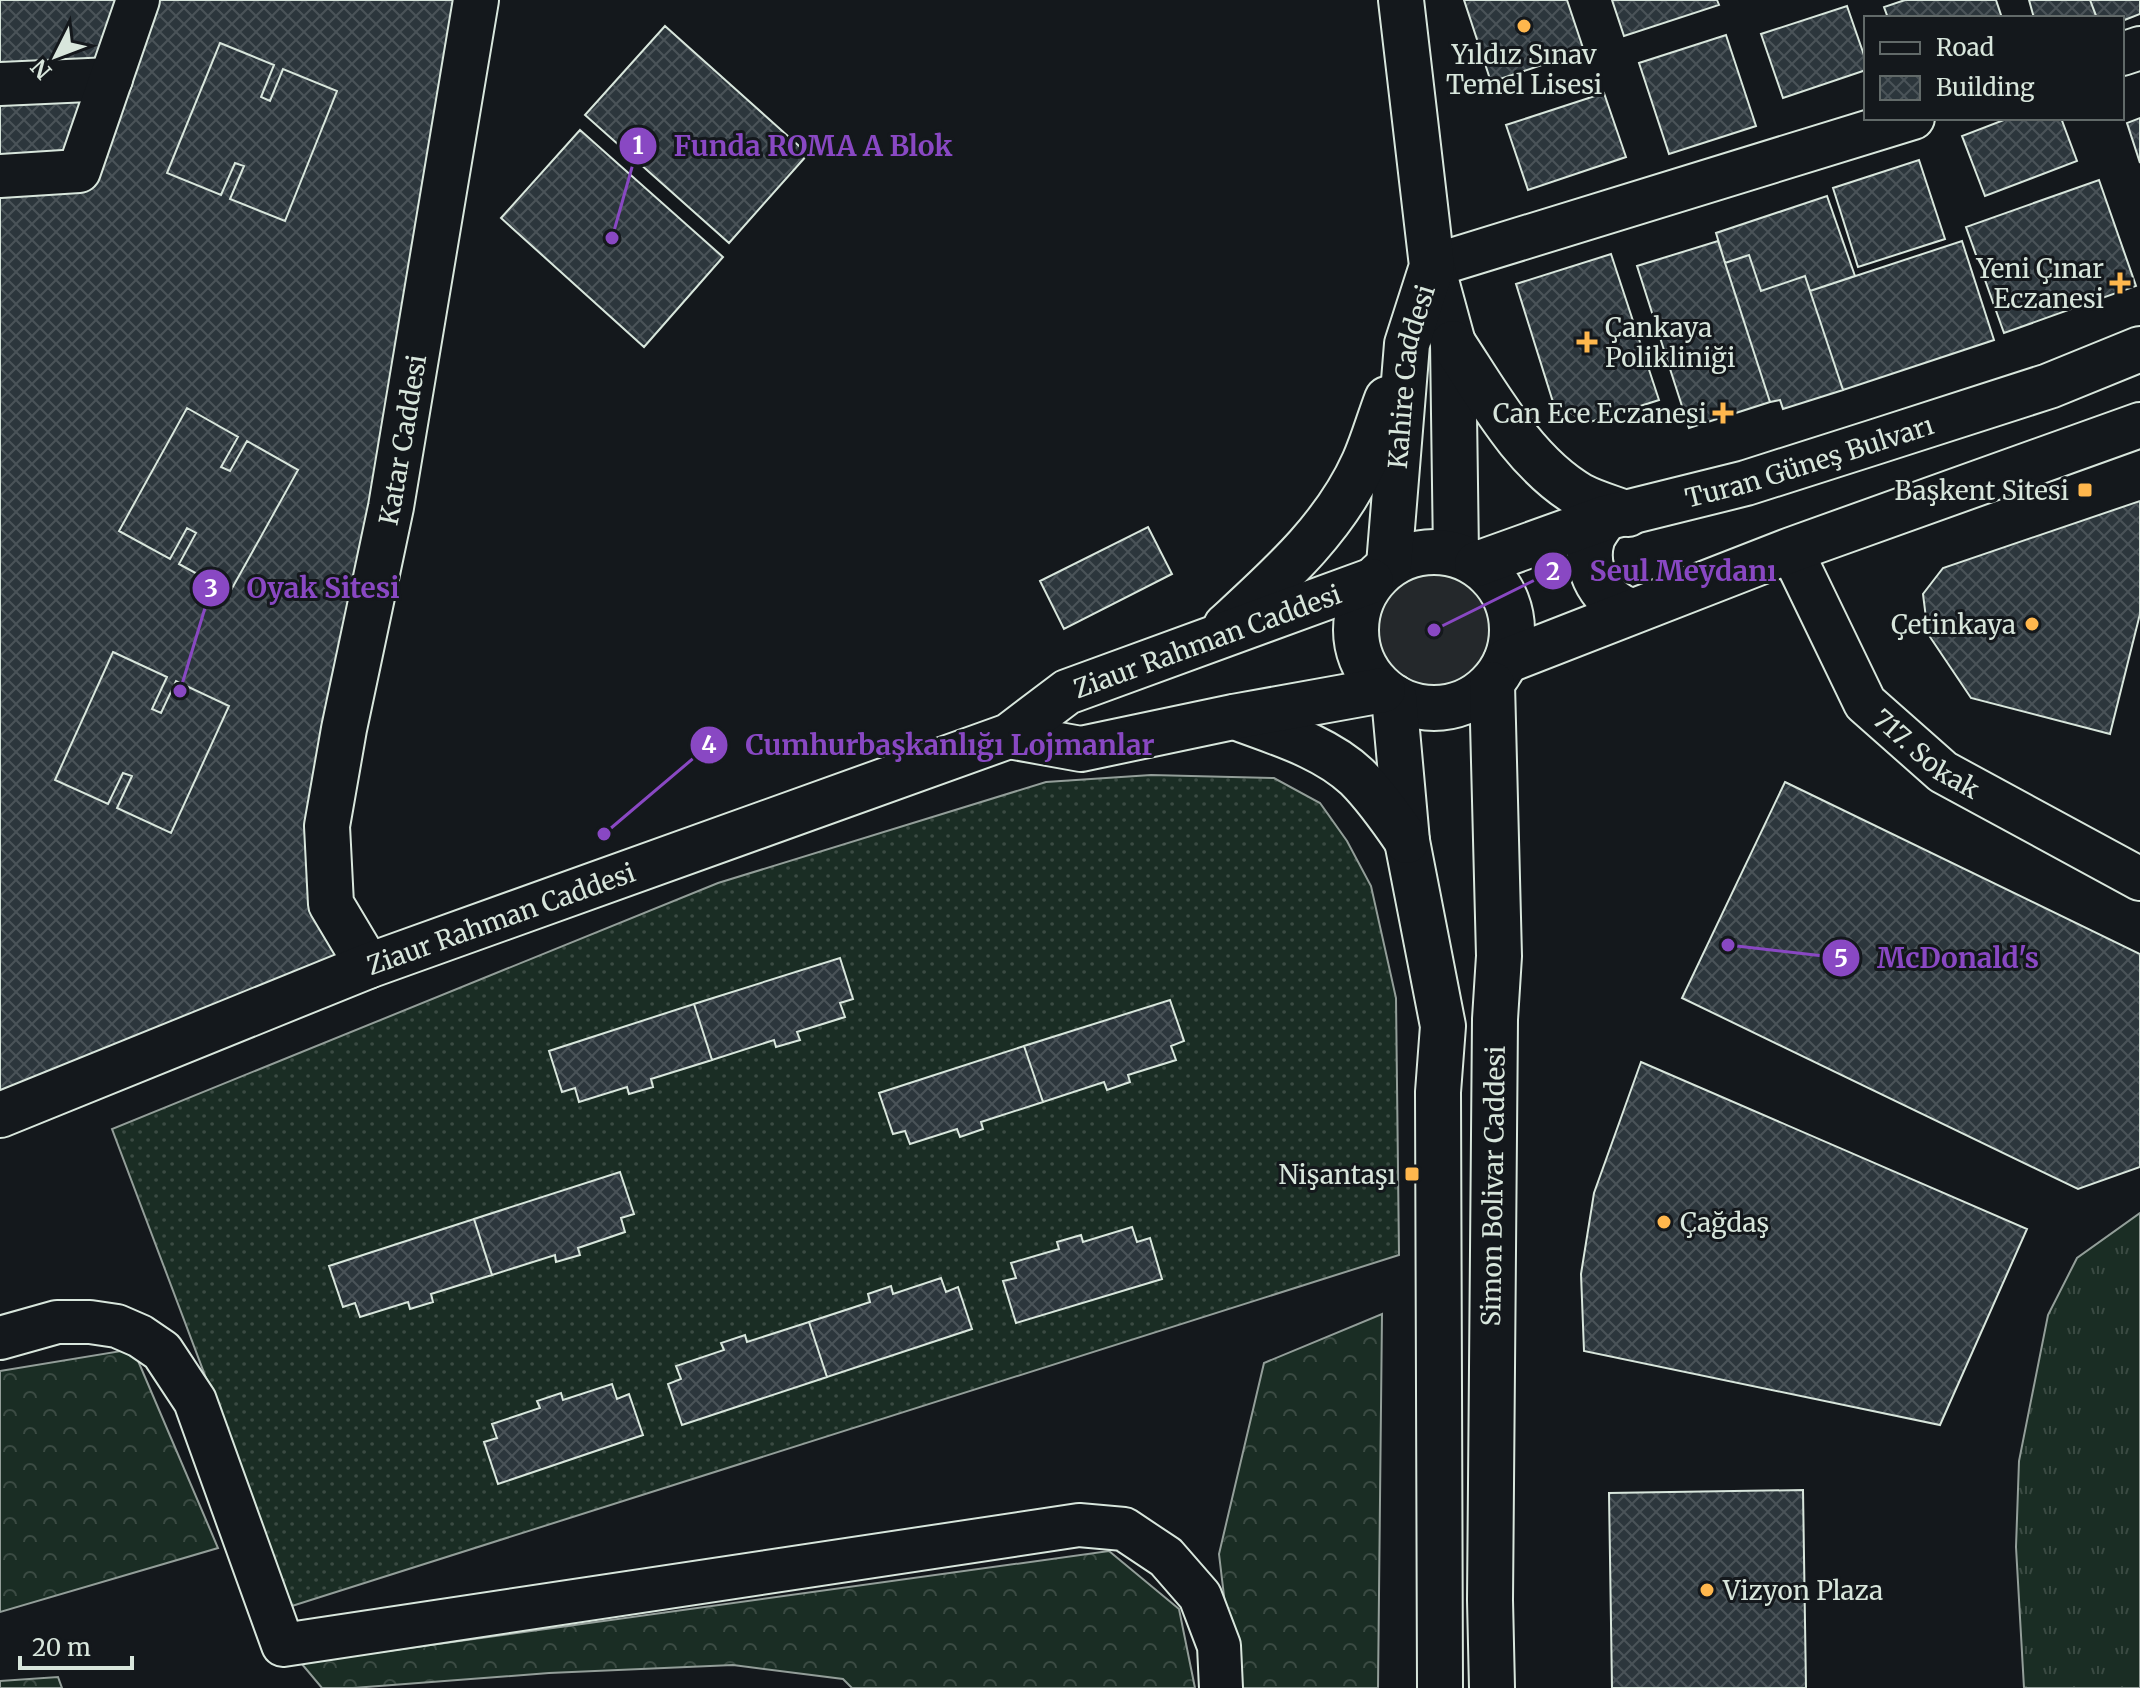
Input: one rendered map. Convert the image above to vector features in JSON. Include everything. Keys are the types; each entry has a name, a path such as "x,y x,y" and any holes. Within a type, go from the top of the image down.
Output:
{"main road":[{"name":"Katar Caddesi","path":"368,966 331,904 327,826 344,729 391,507 476,0"},
{"name":"Kahire Caddesi","path":"1380,573 1407,344 1432,266 1401,0"},
{"path":"1432,266 1453,343 1467,559"},
{"path":"1453,343 1534,458 1581,496 1617,516 1592,540 1590,562 1601,590 1617,606 1631,611"},
{"path":"1211,641 1284,572 1328,523 1363,464 1407,344"},
{"name":"Turan Güneş Bulvarı","path":"1467,559 1746,483 2049,386 2140,349"},
{"path":"1499,672 1513,634 1510,607 1497,583 1467,559 1433,551 1410,554 1380,573 1360,602 1355,626 1357,650 1367,672 1388,694 1404,703 1427,709 1451,707 1473,699 1499,672 1631,611 2140,425"},
{"name":"Ziaur Rahman Caddesi","path":"0,1115 368,966 1009,736 1067,692 1211,641 1380,573"},
{"name":"Simon Bolivar Caddesi","path":"1492,1688 1490,1585 1495,1050 1499,956 1499,672"},
{"name":"Ziaur Rahman Caddesi","path":"1009,736 1081,749 1233,717 1388,694"},
{"name":"Simon Bolivar Caddesi","path":"1388,694 1407,841 1443,1026 1438,1092 1440,1688"},
{"path":"1233,717 1308,744 1356,776 1407,841"}],"street":[{"path":"0,176 79,171 138,0"},
{"path":"0,84 111,79"},
{"path":"1432,266 1906,120"},
{"name":"717. Sokak","path":"1791,550 1865,703 1943,772 2140,879"},
{"path":"0,1338 57,1322 90,1322 117,1326 140,1336 162,1351 195,1401 283,1645 1079,1525 1124,1529 1166,1557 1200,1596 1219,1646 1221,1688"}],"green space":[{"path":"1151,775 1274,778 1320,803 1347,841 1371,886 1396,998 1399,1255 292,1606 112,1129 718,883 1046,782"},
{"path":"2140,1213 2140,1688 2024,1688 2016,1547 2019,1461 2048,1315 2077,1258"},
{"path":"1382,1314 1378,1688 1235,1688 1219,1554 1264,1363"},
{"path":"133,1349 218,1548 0,1612 0,1371"},
{"path":"1109,1551 1179,1609 1195,1688 852,1688 843,1679 733,1665 322,1688 301,1663"},
{"path":"58,1677 62,1688 0,1688 0,1681"}],"shaded area":[{"path":"1434,553 1464,559 1489,575 1505,600 1511,630 1505,660 1489,685 1464,701 1434,707 1404,701 1379,685 1363,660 1357,630 1363,600 1379,575 1404,559"}],"building":[{"path":"0,0 476,0 330,874 368,966 0,1115"},
{"name":"Yıldız Sınav Temel Lisesi","path":"1464,0 1567,0 1584,51 1491,82"},
{"path":"1612,0 1717,0 1719,5 1624,36"},
{"path":"1905,0 1996,0 2001,16 1887,16 1884,7"},
{"path":"2029,0 2090,0 2096,16 2033,16"},
{"path":"2090,0 2140,0 2140,14 2124,20 2124,16 2096,16"},
{"path":"1847,6 1864,55 1864,71 1783,98 1761,34"},
{"path":"665,26 808,154 729,243 585,115"},
{"path":"1726,35 1756,126 1669,154 1639,63"},
{"path":"220,43 274,65 261,97 270,101 283,69 337,91 285,221 230,199 244,166 235,163 221,195 167,173"},
{"path":"1604,93 1626,157 1528,190 1506,125"},
{"path":"2140,118 2140,163 2127,123"},
{"path":"2004,120 2062,120 2077,161 1985,196 1962,136"},
{"path":"580,130 723,257 644,347 501,218"},
{"path":"1919,160 1945,239 1858,267 1833,188"},
{"path":"2099,180 2136,286 2004,333 1966,227"},
{"path":"1827,196 1855,276 1810,291 1805,276 1761,291 1749,255 1725,263 1716,233"},
{"path":"1718,241 1770,402 1689,428 1637,266"},
{"path":"1962,241 1994,340 1843,390 1810,291"},
{"name":"Çankaya Polikliniği","path":"1611,254 1659,400 1587,423 1553,402 1516,284"},
{"path":"1749,255 1761,291 1805,276 1843,390 1783,409 1780,400 1770,402 1725,263"},
{"path":"187,408 238,437 221,467 230,471 247,441 298,470 230,592 179,564 196,533 187,528 170,559 119,531"},
{"name":"Çetinkaya","path":"2140,501 2140,614 2110,734 1971,698 1928,634 1923,594 1943,568"},
{"path":"1148,527 1172,574 1064,629 1040,581"},
{"path":"113,652 167,677 152,709 161,713 176,681 229,706 171,833 117,808 132,776 123,773 108,804 55,780"},
{"path":"1785,782 2140,954 2140,1167 2078,1189 1682,998"},
{"path":"840,958 853,999 840,1003 845,1017 797,1032 800,1040 776,1047 774,1040 712,1060 694,1004"},
{"path":"1170,1000 1184,1041 1171,1046 1176,1060 1128,1075 1130,1082 1107,1090 1104,1082 1043,1102 1024,1046"},
{"path":"694,1004 712,1060 651,1079 653,1087 629,1094 627,1087 579,1102 575,1088 562,1092 549,1051"},
{"path":"1024,1046 1043,1102 981,1122 983,1129 960,1137 957,1129 910,1144 905,1131 893,1134 879,1093"},
{"path":"1641,1062 2027,1229 1940,1425 1584,1351 1581,1274 1594,1193"},
{"path":"620,1172 634,1214 621,1218 625,1232 578,1248 580,1255 556,1262 555,1255 492,1275 474,1219"},
{"path":"474,1219 492,1275 431,1294 433,1302 410,1309 408,1302 360,1317 355,1303 343,1307 329,1266"},
{"path":"1132,1227 1137,1242 1150,1238 1162,1279 1016,1323 1003,1281 1016,1278 1011,1263 1059,1249 1057,1242 1081,1235 1083,1242"},
{"path":"941,1278 946,1292 958,1287 972,1329 827,1377 809,1322 870,1302 868,1294 891,1286 893,1294"},
{"path":"809,1322 827,1377 682,1425 668,1384 681,1379 676,1366 724,1350 721,1343 745,1335 747,1342"},
{"path":"612,1384 617,1399 629,1394 643,1435 498,1484 484,1442 497,1438 492,1424 540,1408 537,1401 561,1393 563,1400"},
{"name":"Vizyon Plaza","path":"1803,1490 1806,1688 1612,1688 1609,1493"}],"place":[{"name":"Yıldız Sınav Temel Lisesi","path":"1524,26"},
{"name":"Funda ROMA A Blok","path":"612,238"},
{"name":"Yeni Çınar Eczanesi","path":"2120,283"},
{"name":"Çankaya Polikliniği","path":"1587,342"},
{"name":"Can Ece Eczanesi","path":"1723,413"},
{"name":"Başkent Sitesi","path":"2085,490"},
{"name":"Çetinkaya","path":"2032,624"},
{"name":"Seul Meydanı","path":"1434,630"},
{"name":"Oyak Sitesi","path":"180,691"},
{"name":"Cumhurbaşkanlığı Lojmanlar","path":"604,834"},
{"name":"McDonald's","path":"1728,945"},
{"name":"Nişantaşı","path":"1412,1174"},
{"name":"Çağdaş","path":"1664,1222"},
{"name":"Vizyon Plaza","path":"1707,1590"}]}
